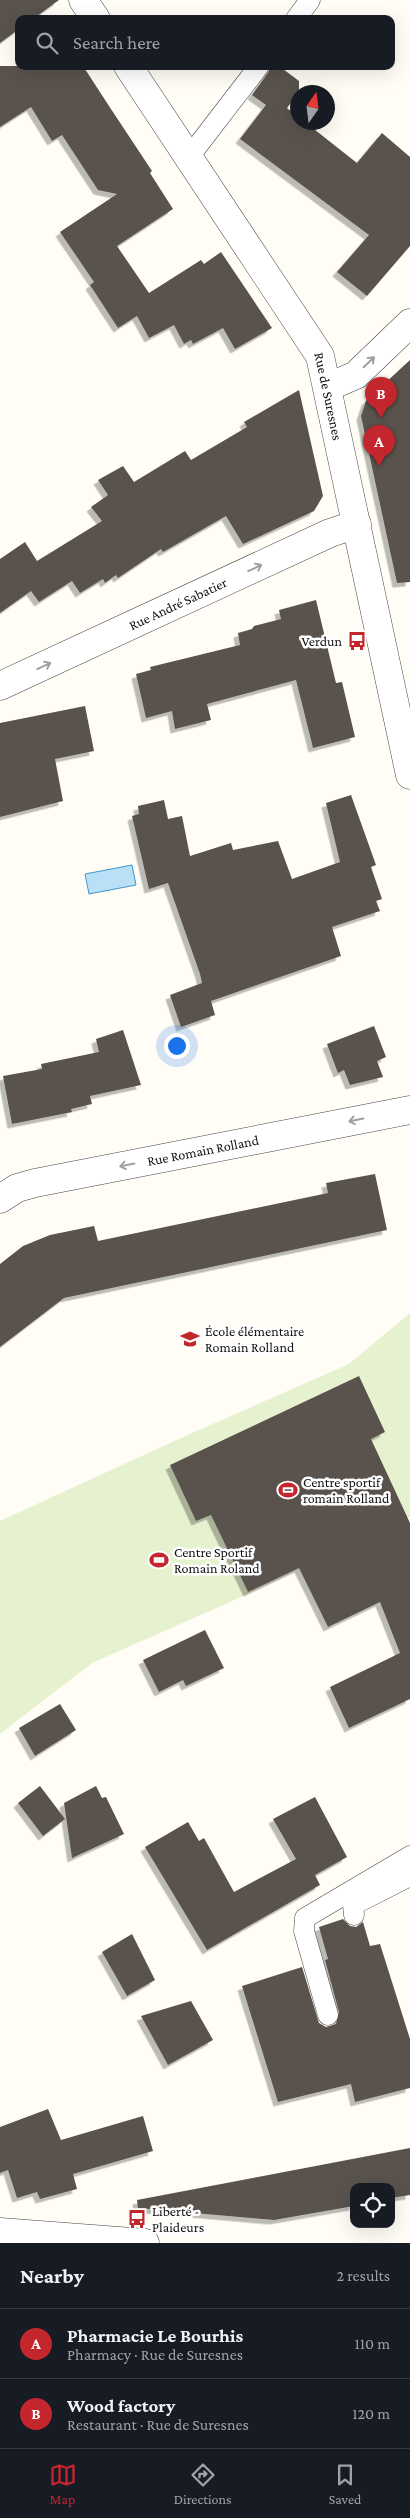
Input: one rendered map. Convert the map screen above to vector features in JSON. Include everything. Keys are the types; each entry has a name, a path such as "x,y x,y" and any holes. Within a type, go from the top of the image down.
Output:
{"street":[{"path":"83,0 93,15"},
{"name":"Rue de Suresnes","path":"131,70 320,356 410,775"},
{"path":"328,387 356,375 410,323"},
{"name":"Rue André Sabatier","path":"0,686 311,542 357,524"},
{"name":"Rue Romain Rolland","path":"0,1199 17,1188 35,1183 410,1110"},
{"path":"0,2232 145,2243"}],"lane":[{"path":"299,15 310,0"},
{"path":"189,157 256,70"},
{"path":"328,2015 304,1930 305,1918 410,1856"},
{"path":"354,1915 353,1905 410,1876"}],"green space":[{"name":"Centre Sportif Romain Roland","path":"410,1313 410,1517 230,1602 92,1663 0,1734 0,1521 183,1437 349,1364"}],"water":[{"path":"132,865 136,885 89,894 85,874"}],"building":[{"path":"0,0 59,0 38,15 15,15 15,32 0,43"},
{"path":"0,66 15,66 15,70 86,70 152,171 150,173 173,209 117,246 149,293 201,260 204,264 221,252 272,328 235,349 223,328 193,344 191,340 184,344 174,325 149,338 137,316 118,328 90,285 94,282 60,232 117,194 98,190 62,135 52,141 31,107 0,127"},
{"path":"269,70 284,70 299,81 299,85 290,85 290,104 287,108 290,110 290,130 315,130 357,163 382,133 410,157 410,246 367,296 337,272 369,235 240,139 266,105 252,95"},
{"path":"410,360 410,582 397,583 361,416 366,401"},
{"path":"299,390 323,496 314,511 243,544 226,516 163,552 161,549 118,578 116,575 105,583 103,579 80,593 72,581 39,602 31,591 0,613 0,559 25,542 37,561 102,521 91,507 108,495 98,480 123,466 134,482 185,451 191,460 247,427 244,422"},
{"path":"316,600 336,683 342,682 355,737 313,748 296,680 207,704 211,720 175,729 172,711 146,718 136,674 151,670 150,667 240,645 238,633 252,629 254,626 281,619 279,610"},
{"path":"85,706 94,751 55,759 63,801 0,817 0,723"},
{"path":"351,795 376,865 371,867 382,899 376,901 380,911 332,927 341,956 211,1001 215,1015 181,1027 170,995 202,983 168,883 149,889 132,816 139,814 138,806 164,800 168,819 182,816 190,856 231,843 233,850 278,841 292,879 340,862 326,803"},
{"path":"374,1026 386,1057 377,1061 383,1077 350,1085 344,1070 338,1073 327,1044"},
{"path":"123,1030 141,1085 90,1096 92,1104 71,1109 72,1112 12,1124 3,1076 42,1069 41,1064 99,1052 96,1039"},
{"path":"375,1174 387,1230 64,1298 0,1347 0,1264 23,1246 50,1235 94,1226 98,1241 328,1193 326,1183"},
{"name":"Centre sportif romain Rolland","path":"359,1376 385,1432 371,1439 410,1523 410,1699 349,1728 330,1687 400,1653 380,1602 328,1627 299,1568 248,1592 211,1515 196,1521 170,1465"},
{"path":"205,1630 224,1668 186,1686 183,1680 159,1692 143,1660"},
{"path":"60,1704 76,1730 35,1756 19,1728"},
{"path":"40,1786 65,1819 43,1836 18,1803"},
{"path":"96,1786 102,1798 106,1797 124,1834 72,1858 64,1803"},
{"path":"315,1797 347,1857 315,1875 320,1885 207,1950 145,1847 188,1822 199,1841 204,1838 234,1892 296,1859 273,1819"},
{"path":"343,1919 350,1926 356,1927 363,1922 370,1946 380,1944 410,2039 410,2088 355,2102 351,2084 278,2102 242,1986 302,1967 319,2023 326,2027 336,2024 339,2012 325,1960 328,1959 319,1927"},
{"path":"132,1934 155,1980 127,1996 102,1952"},
{"path":"191,2001 213,2040 168,2065 141,2016"},
{"path":"48,2109 61,2140 143,2116 153,2151 73,2174 77,2189 40,2199 37,2192 17,2198 8,2170 0,2173 0,2127"},
{"path":"410,2148 410,2195 395,2197 395,2183 350,2183 350,2207 274,2220 138,2208 137,2200"}],"place":[{"name":"Wood factory","path":"381,418"},
{"name":"Pharmacie Le Bourhis","path":"379,466"},
{"name":"Verdun","path":"357,641"},
{"name":"École élémentaire Romain Rolland","path":"190,1339"},
{"name":"Centre sportif romain Rolland","path":"288,1490"},
{"name":"Centre Sportif Romain Roland","path":"159,1560"},
{"name":"Liberté - Plaideurs","path":"137,2219"}]}
